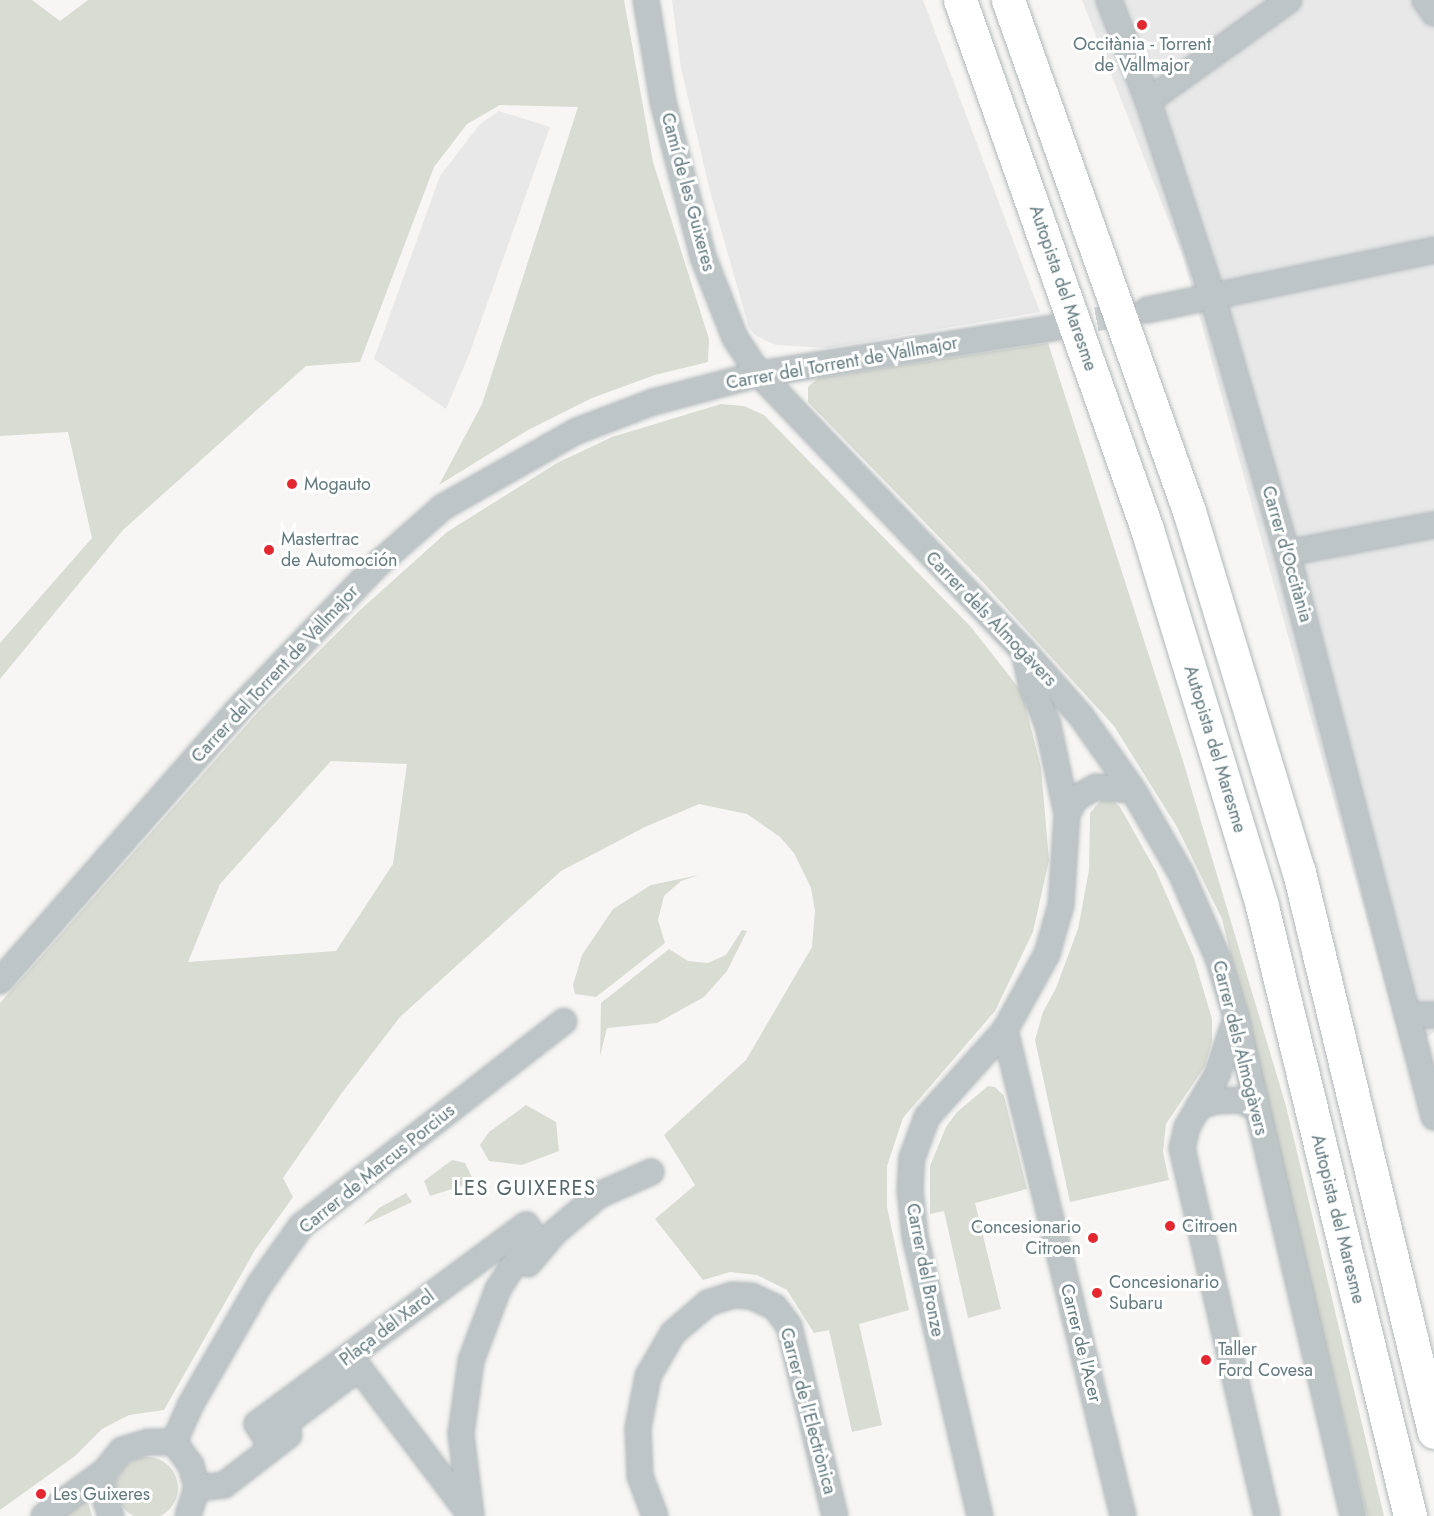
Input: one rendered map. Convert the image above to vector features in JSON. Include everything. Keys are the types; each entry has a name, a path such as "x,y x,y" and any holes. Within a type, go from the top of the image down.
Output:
{"highway":[{"name":"Autopista del Maresme","path":"960,0 1147,529 1262,906 1410,1516"},
{"path":"1008,0 1189,512 1299,872 1434,1432"}],"street":[{"name":"Camí de les Guixeres","path":"646,0 663,102 703,257 735,338 759,374"},
{"name":"Carrer d'Occitània","path":"1109,0 1148,101 1212,295 1422,1015 1434,1117"},
{"path":"1148,101 1289,0"},
{"path":"1425,0 1434,14"},
{"path":"1147,310 1434,250"},
{"name":"Carrer del Torrent de Vallmajor","path":"0,981 236,712 379,563 443,507 577,430 653,402 759,374 1053,328"},
{"name":"Carrer dels Almogàvers","path":"759,374 1023,650 1081,716 1133,790 1181,873 1218,958 1236,1017 1353,1516"},
{"path":"1287,553 1434,525"},
{"name":"Carrer del Bronze","path":"980,1516 915,1236 910,1191 912,1158 927,1117 1005,1030 1049,945 1060,905 1067,814 1048,725 1032,687 1023,650"},
{"path":"1067,814 1076,798 1096,787 1133,790"},
{"path":"1236,1017 1217,1075 1187,1126 1182,1148 1267,1516"},
{"name":"Carrer de Marcus Porcius","path":"174,1442 191,1404 260,1284 301,1226 564,1021"},
{"name":"Carrer de l'Acer","path":"1005,1030 1123,1516"},
{"path":"1198,1107 1215,1101 1242,1100 1257,1109"},
{"path":"483,1516 475,1421 484,1362 500,1309 523,1270 555,1232 599,1195 651,1172"},
{"name":"Plaça del Xarol","path":"526,1225 533,1235 498,1289 471,1361 461,1434 471,1516 359,1368 266,1438 257,1425 526,1225"},
{"name":"Carrer de l'Electrònica","path":"655,1516 640,1476 638,1428 648,1376 673,1333 708,1304 732,1295 751,1296 775,1307 789,1326 835,1516"},
{"path":"197,1488 224,1485 355,1385 455,1516"},
{"path":"44,1516 105,1471 122,1450 134,1444 174,1442 190,1465 197,1488 188,1516"},
{"path":"105,1471 102,1488 111,1516"}],"shaded area":[{"path":"0,0 32,0 60,21 88,0 624,0 653,162 709,339 708,362 655,375 592,398 528,430 439,485 482,404 578,107 500,105 467,124 434,167 360,362 306,366 123,530 0,679 0,643 92,538 68,432 0,436"},
{"path":"672,0 923,0 1040,312 827,348 776,345 756,336 749,328 710,191 681,68"},
{"path":"1082,0 1434,0 1434,1032 1404,1054 1183,257"},
{"path":"499,111 550,127 470,352 446,409 374,359 440,176 480,124"},
{"path":"1048,343 1183,761 1286,1106 1384,1516 1367,1516 1222,919 1177,827 1114,726 980,579 808,402 808,387 818,378"},
{"path":"721,404 744,406 764,415 971,627 1022,692 1041,768 1049,860 1033,932 995,1011 903,1118 887,1166 887,1207 909,1310 859,1324 882,1425 852,1432 829,1330 814,1333 787,1290 757,1275 730,1272 703,1280 655,1219 695,1185 664,1135 746,1060 812,947 815,911 811,888 794,853 780,837 747,814 699,804 645,827 561,871 400,1017 341,1094 283,1178 293,1197 255,1250 164,1410 129,1415 102,1429 75,1456 0,1510 0,1003 258,712 359,611 447,532 557,463 612,437","holes":["331,761 407,764 393,864 336,951 188,962 220,884"]},
{"path":"1101,800 1114,802 1120,807 1156,871 1194,958 1212,1019 1212,1042 1205,1066 1166,1124 1163,1152 1169,1180 1070,1202 1035,1040 1043,1012 1056,988 1078,929 1089,870 1090,813"},
{"path":"699,875 681,881 664,896 658,920 665,943 596,997 575,994 573,985 582,955 613,909 651,885"},
{"path":"742,930 747,931 727,971 704,997 657,1023 607,1028 600,1056 601,1003 669,949 688,961 708,963 726,955"},
{"path":"988,1086 995,1087 1004,1096 1027,1189 975,1203 1001,1309 968,1318 944,1211 930,1214 930,1166 946,1127 957,1112"},
{"path":"526,1105 556,1122 559,1151 522,1165 489,1161 480,1145 489,1132"},
{"path":"452,1160 465,1163 472,1177 468,1184 430,1196 424,1181"},
{"path":"406,1193 412,1202 363,1225 379,1208"},
{"path":"147,1457 169,1466 178,1488 169,1510 147,1519 125,1510 116,1488 125,1466"},
{"path":"87,1499 92,1516 64,1516"}],"tunnel":[{"path":"1061,326 1136,312"}],"place":[{"name":"Occitània - Torrent de Vallmajor","path":"1142,25"},
{"name":"Mogauto","path":"292,484"},
{"name":"Mastertrac de Automoción","path":"269,550"},
{"name":"Citroen","path":"1170,1226"},
{"name":"Concesionario Citroen","path":"1093,1238"},
{"name":"Concesionario Subaru","path":"1097,1293"},
{"name":"Taller Ford Covesa","path":"1206,1360"},
{"name":"Les Guixeres","path":"41,1494"}],"district":[{"name":"LES GUIXERES","path":"525,1188"}]}
